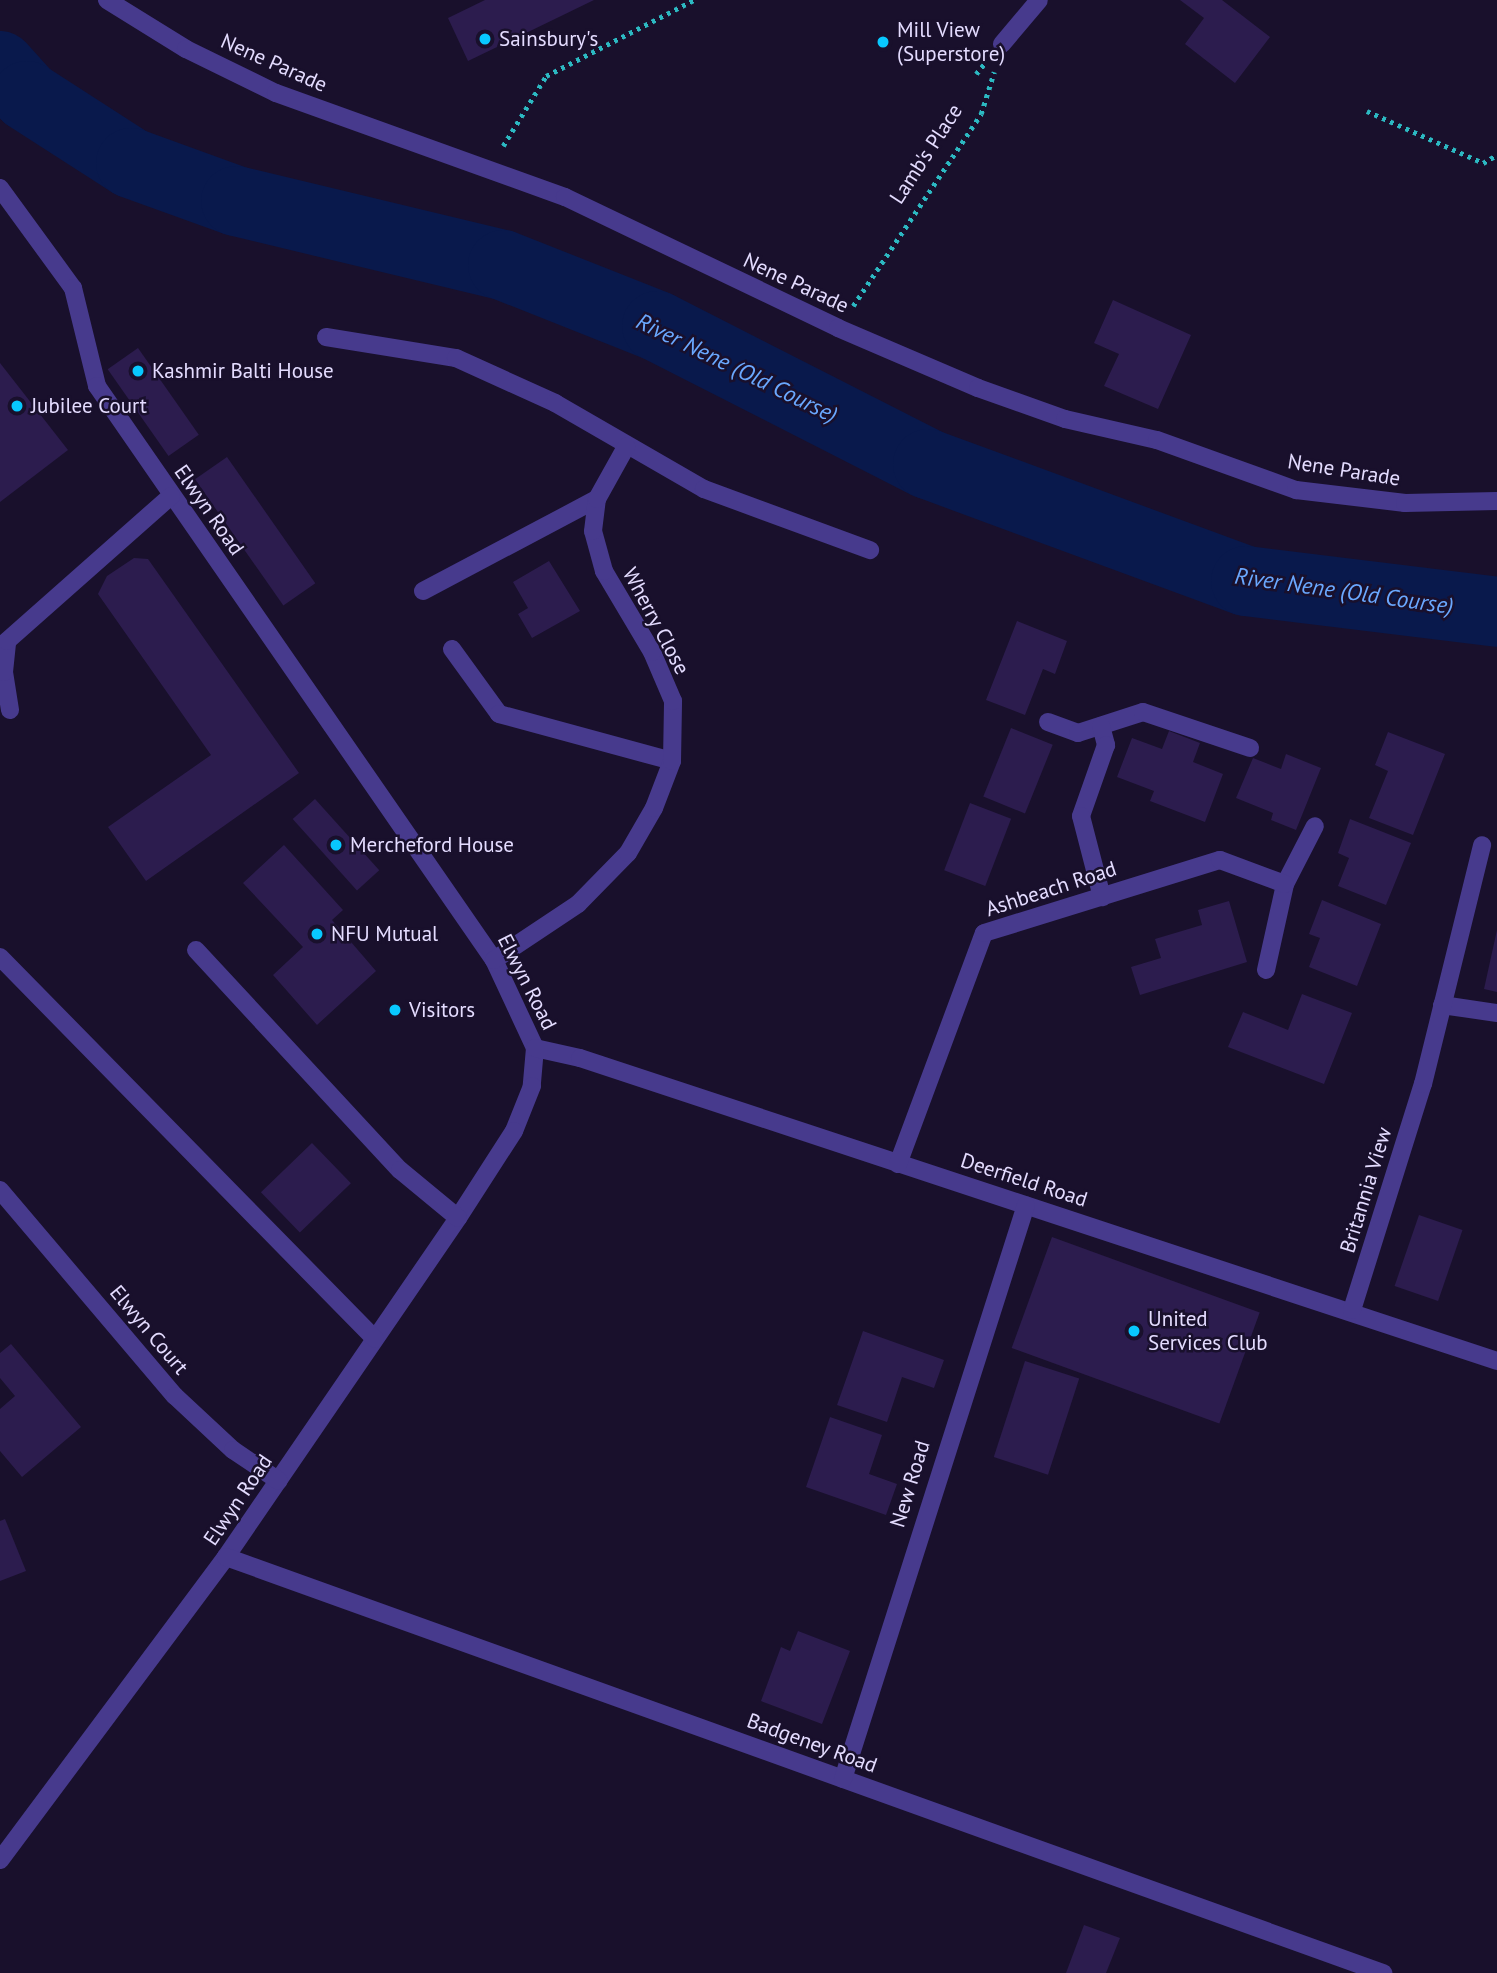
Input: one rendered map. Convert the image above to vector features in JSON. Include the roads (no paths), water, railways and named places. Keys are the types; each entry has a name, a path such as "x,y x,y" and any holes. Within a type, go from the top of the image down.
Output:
{"street":[{"name":"Nene Parade","path":"107,0 186,49 276,93 565,197 838,328 1065,419 1157,440 1296,490 1405,503 1497,501"},
{"path":"1002,44 1038,0"},
{"name":"Elwyn Road","path":"0,188 73,288 97,386 494,960 535,1048 531,1086 514,1131 458,1218 226,1558 0,1860"},
{"path":"326,337 456,358 555,403 626,447 704,489 870,550"},
{"name":"Wherry Close","path":"494,960 578,904 628,853 654,808 672,761 673,701 652,652 604,572 593,531 597,499 626,447"},
{"path":"10,710 4,673 4,637 171,496"},
{"path":"423,590 597,499"},
{"path":"453,649 499,714 672,761"},
{"path":"1048,722 1078,733 1143,712 1250,748"},
{"path":"1101,726 1106,745 1081,816 1102,897"},
{"path":"1266,970 1285,884 1315,826"},
{"name":"Britannia View","path":"1352,1310 1423,1084 1482,845"},
{"name":"Ashbeach Road","path":"898,1164 984,933 1220,860 1285,884"},
{"path":"196,950 400,1170 458,1218"},
{"path":"0,957 375,1339"},
{"path":"1442,1005 1497,1013"},
{"name":"Deerfield Road","path":"535,1048 580,1058 1352,1310 1497,1361"},
{"name":"Elwyn Court","path":"0,1190 175,1396 233,1450 279,1481"},
{"name":"New Road","path":"843,1779 1026,1205"},
{"name":"Badgeney Road","path":"226,1558 1382,1973"}],"waterway":[{"name":"River Nene (Old Course)","path":"0,66 27,96 131,163 236,201 503,265 657,326 928,464 1246,581 1497,612"}],"place":[{"name":"Sainsbury's","path":"485,39"},
{"name":"Mill View (Superstore)","path":"883,42"},
{"name":"Kashmir Balti House","path":"138,371"},
{"name":"Jubilee Court","path":"17,406"},
{"name":"Mercheford House","path":"336,845"},
{"name":"NFU Mutual","path":"317,934"},
{"name":"Visitors","path":"395,1010"},
{"name":"United Services Club","path":"1134,1331"}]}
